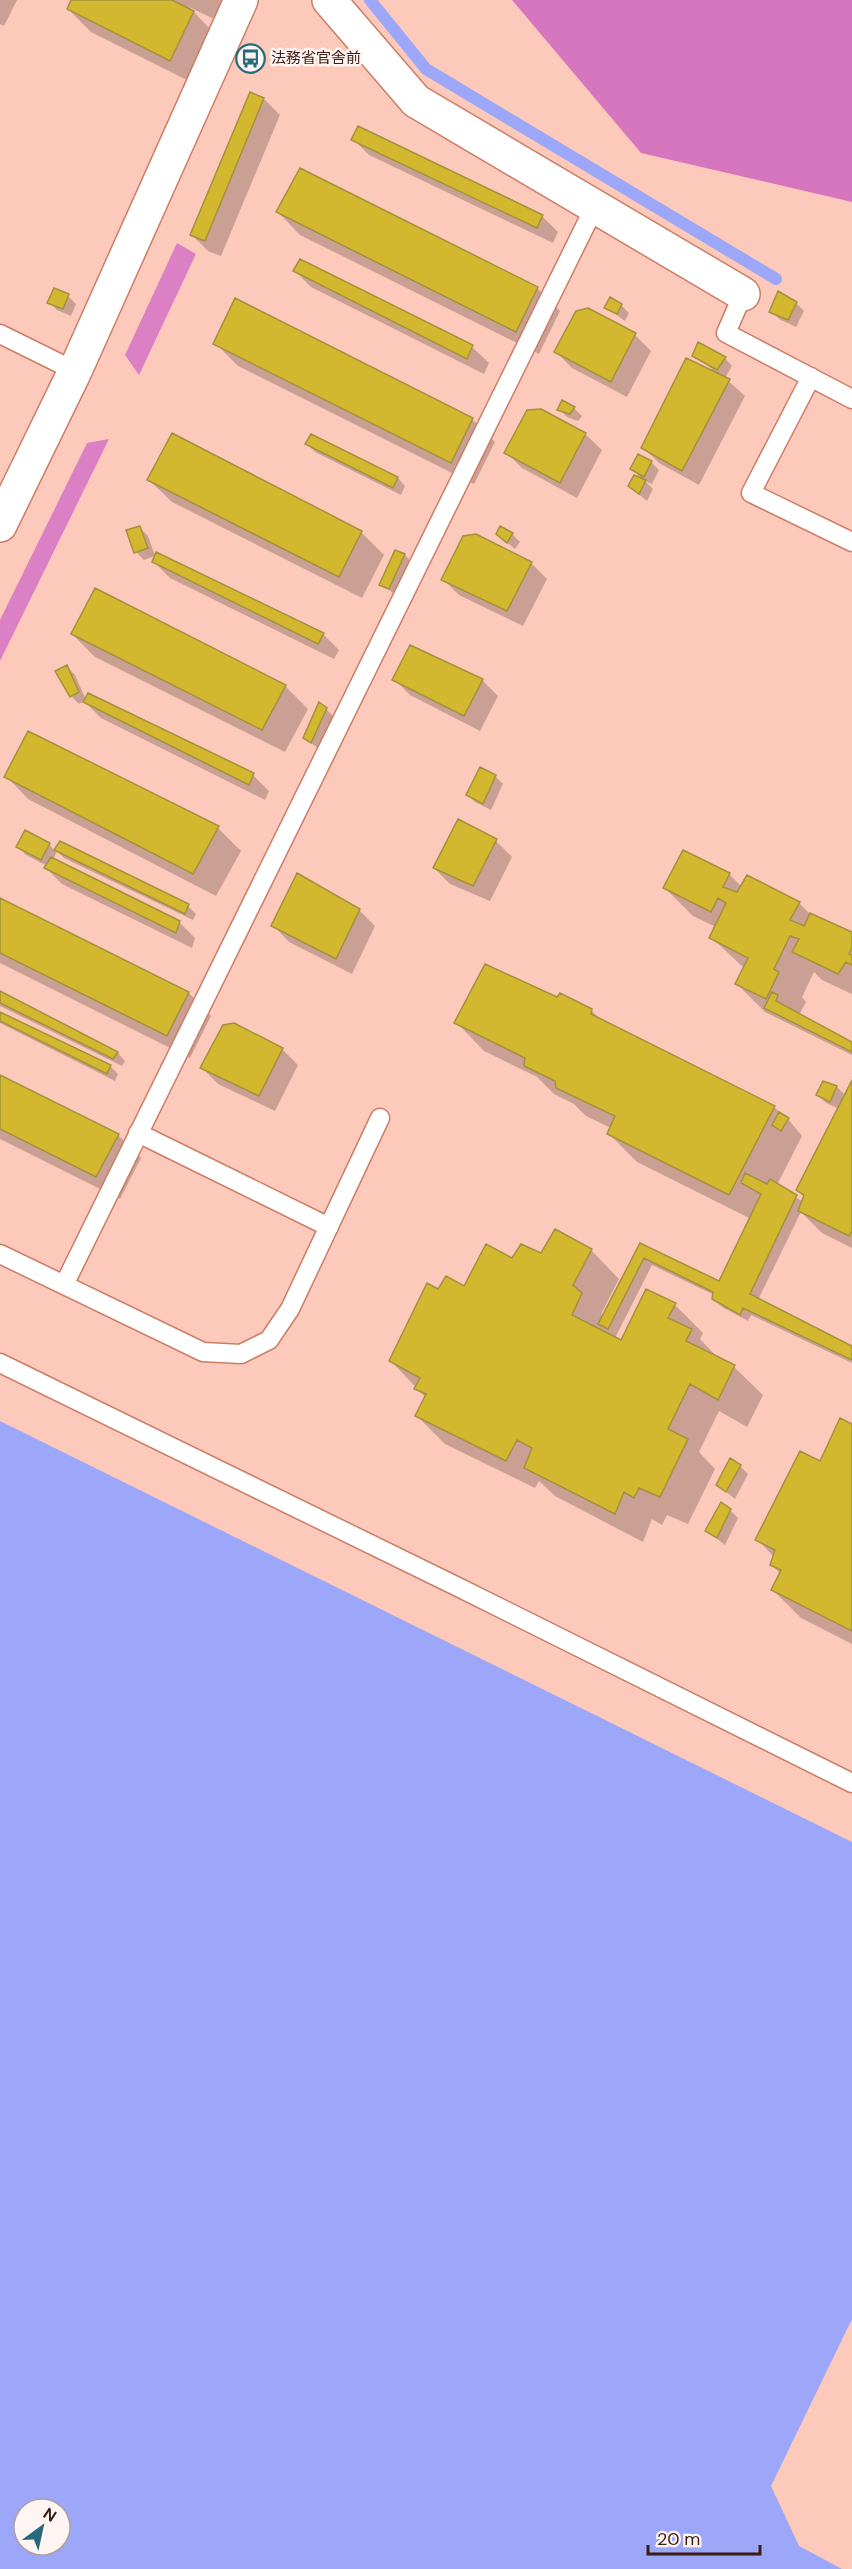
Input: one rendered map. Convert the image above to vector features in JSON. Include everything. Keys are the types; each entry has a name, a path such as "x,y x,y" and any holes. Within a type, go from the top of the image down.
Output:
{"street":[{"path":"0,525 75,371 241,0"},
{"path":"329,0 416,100 743,294"}],"lane":[{"path":"64,1285 595,206"},
{"path":"743,294 726,333 852,399"},
{"path":"0,334 75,371"},
{"path":"812,377 751,493 852,542"},
{"path":"0,1254 203,1352 241,1354 269,1340 290,1309 380,1118"},
{"path":"138,1133 329,1227"},
{"path":"0,1363 469,1592 852,1783"}],"shaded area":[{"path":"512,0 852,0 852,202 641,153"},
{"path":"177,243 196,254 139,375 125,355"},
{"path":"109,439 0,661 0,620 87,443"}],"water":[{"path":"0,1421 852,1842 852,2319 771,2486 799,2546 842,2569 0,2569"}],"building":[{"path":"71,0 172,0 194,11 170,61 67,9"},
{"path":"250,92 264,98 205,241 190,235"},
{"path":"358,126 543,215 537,228 351,140"},
{"path":"300,168 538,287 516,332 276,212"},
{"path":"300,259 473,345 467,359 293,271"},
{"path":"54,288 69,294 63,309 47,303"},
{"path":"778,291 797,302 788,320 769,312"},
{"path":"610,297 622,304 617,314 604,308"},
{"path":"235,298 473,418 451,463 213,344"},
{"path":"588,308 636,333 611,382 554,352 576,311"},
{"path":"698,342 726,357 717,370 692,356"},
{"path":"686,358 730,379 682,471 641,448"},
{"path":"562,400 575,407 570,414 557,410"},
{"path":"541,409 586,433 560,483 504,453 527,410"},
{"path":"172,433 362,531 339,577 147,480"},
{"path":"311,434 398,477 393,488 305,444"},
{"path":"638,454 652,461 644,477 630,469"},
{"path":"634,475 646,480 639,494 628,486"},
{"path":"140,526 148,548 134,553 126,530"},
{"path":"500,526 513,533 507,543 496,534"},
{"path":"476,534 532,562 507,611 441,580 463,536"},
{"path":"395,550 405,554 389,589 379,585"},
{"path":"156,552 324,633 318,644 152,562"},
{"path":"95,588 286,685 262,730 71,634"},
{"path":"410,645 483,679 464,716 392,680"},
{"path":"67,665 79,692 70,697 55,671"},
{"path":"88,693 254,773 249,785 83,702"},
{"path":"319,702 327,708 311,743 303,738"},
{"path":"28,731 219,826 193,874 4,777"},
{"path":"480,767 496,775 483,804 466,795"},
{"path":"458,819 497,839 473,886 433,868"},
{"path":"25,830 50,843 41,860 16,847"},
{"path":"60,841 189,904 185,914 54,850"},
{"path":"683,850 730,873 723,887 737,892 747,875 800,902 790,920 804,926 810,913 852,932 852,948 849,954 852,955 852,965 846,962 838,974 792,952 799,939 790,936 774,969 779,972 766,999 735,984 748,958 709,938 726,903 718,898 711,912 663,888"},
{"path":"51,857 180,921 176,933 44,868"},
{"path":"297,873 360,909 336,959 271,926"},
{"path":"0,898 189,992 167,1036 0,953"},
{"path":"485,964 557,997 560,993 592,1009 591,1014 775,1106 729,1195 607,1134 615,1116 556,1088 555,1081 524,1066 525,1058 454,1023"},
{"path":"0,991 118,1052 113,1059 0,1003"},
{"path":"772,992 778,995 776,1001 852,1042 852,1052 764,1008"},
{"path":"0,1012 111,1065 107,1074 0,1021"},
{"path":"234,1023 283,1048 259,1096 200,1068 223,1025"},
{"path":"0,1075 119,1134 96,1177 0,1129"},
{"path":"852,1080 852,1231 849,1236 798,1211 804,1195 796,1190"},
{"path":"823,1081 837,1086 830,1102 816,1095"},
{"path":"779,1112 789,1118 781,1131 772,1125"},
{"path":"745,1173 767,1184 770,1179 797,1195 750,1294 852,1346 852,1360 743,1308 740,1315 712,1299 713,1292 644,1258 608,1329 598,1324 640,1243 719,1281 761,1194 741,1183"},
{"path":"555,1229 592,1249 573,1285 582,1293 572,1315 621,1340 646,1289 676,1303 668,1318 692,1329 686,1341 735,1365 718,1400 690,1384 668,1429 688,1439 660,1497 639,1488 634,1498 624,1492 615,1514 524,1468 532,1448 517,1440 506,1461 415,1416 426,1394 414,1389 420,1378 389,1361 427,1283 438,1289 446,1276 464,1286 486,1244 512,1258 521,1244 541,1253"},
{"path":"840,1418 852,1424 852,1631 771,1590 781,1570 770,1565 775,1550 755,1540 800,1451 820,1461"},
{"path":"730,1458 741,1465 726,1492 716,1485"},
{"path":"721,1502 731,1509 717,1538 705,1531"}],"waterway":[{"path":"370,0 426,69 776,279"}],"place":[{"name":"法務省官舎前","path":"250,58"}]}
